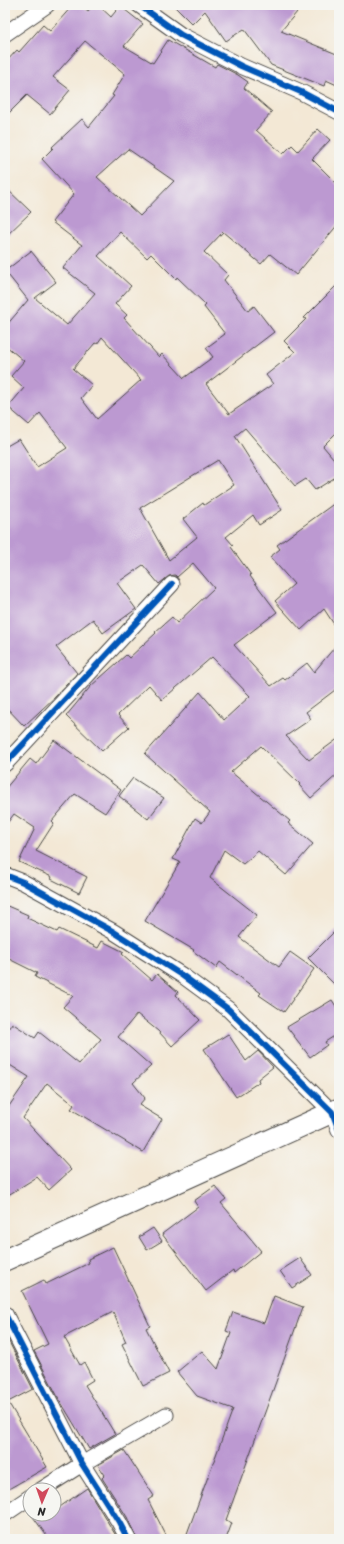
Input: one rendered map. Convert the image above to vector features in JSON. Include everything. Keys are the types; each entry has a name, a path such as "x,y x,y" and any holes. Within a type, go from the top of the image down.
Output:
{"main road":[{"path":"5,1260 337,1117"}],"street":[{"path":"5,34 47,5"},
{"path":"139,5 181,35 241,66 301,92 339,112"},
{"path":"5,764 172,584"},
{"path":"5,875 23,882 114,932 183,976 228,1009 337,1117"},
{"path":"5,1314 82,1464 119,1522 128,1539"},
{"path":"54,1482 166,1416"},
{"path":"5,1514 22,1502"}],"building":[{"path":"73,5 81,5 88,11 94,5 98,5 111,17 120,6 143,24 124,46 153,63 168,40 215,67 217,64 248,82 244,88 272,112 256,130 283,154 292,145 298,151 318,129 330,140 312,159 339,186 339,223 296,275 270,254 261,264 223,232 204,252 228,275 224,280 248,311 254,306 274,332 206,384 229,414 273,384 266,375 295,352 284,341 306,319 304,318 339,283 339,430 323,446 339,465 339,475 315,490 306,479 295,486 245,428 235,436 282,510 259,525 253,515 226,537 233,545 231,547 251,575 250,576 277,612 234,645 271,686 283,678 285,680 307,663 314,672 339,642 339,687 306,712 311,719 286,736 309,760 339,738 339,773 311,798 299,785 300,784 261,746 231,772 290,821 288,823 313,844 286,875 258,851 243,864 224,850 210,878 257,915 239,937 279,967 290,952 314,969 284,1012 259,995 261,993 220,962 216,968 193,951 194,950 145,921 180,862 173,859 195,818 202,823 210,812 145,754 200,692 224,720 250,696 212,657 162,700 149,685 118,715 129,727 102,751 66,716 91,686 126,655 129,658 172,617 177,623 214,588 193,563 177,577 175,575 169,576 159,584 143,565 117,583 136,609 103,633 93,619 56,647 77,673 56,696 24,726 5,706 5,447 19,439 37,467 67,448 40,413 29,425 8,407 24,388 11,376 24,361 5,345 5,327 28,300 5,271 31,251 56,282 35,298 67,325 95,293 63,268 82,245 52,222 74,194 42,159 53,148 52,147 82,119 89,127 114,96 112,95 125,74 85,41 53,77 70,90 50,114 27,95 5,117 5,63 17,50 19,52 43,25 50,31","holes":["128,149 174,181 140,216 97,177","120,232 147,258 151,254 176,279 177,277 206,305 204,307 225,334 206,348 213,357 184,378 162,354 159,357 124,318 127,315 115,304 131,286 98,256","102,337 141,380 97,419 81,398 92,385 73,369 95,343 97,344","218,460 234,485 204,505 203,503 183,519 197,537 169,560 140,508"]},
{"path":"173,5 303,5 281,31 339,55 339,86 326,80 324,86 271,65 244,29 226,41 205,11 192,24"},
{"path":"5,187 31,212 5,237"},
{"path":"339,500 339,632 324,609 301,630 275,601 294,584 270,557 280,549 277,545"},
{"path":"54,740 121,790 105,813 75,794 52,821 54,823 36,851 87,877 79,893 51,879 52,877 19,862 35,828 14,814 5,826 5,789 30,759 36,764"},
{"path":"133,778 164,798 148,819 119,796"},
{"path":"5,905 28,915 27,918 57,932 59,929 98,948 102,941 124,952 122,954 152,980 157,974 178,992 176,995 200,1020 172,1046 158,1031 137,1014 118,1037 151,1066 133,1083 145,1098 139,1105 162,1119 143,1152 71,1109 74,1105 47,1083 23,1118 71,1170 49,1190 37,1177 5,1197 5,1112 29,1077 5,1062 5,1034 12,1023 35,1038 39,1032 79,1064 101,1039 63,1007 73,996 35,977 37,973 5,957"},
{"path":"339,927 339,989 308,958"},
{"path":"332,1000 339,1011 339,1033 325,1042 327,1045 310,1057 287,1027"},
{"path":"228,1034 246,1061 258,1051 273,1067 258,1079 259,1082 236,1097 204,1049"},
{"path":"215,1186 226,1199 221,1203 261,1251 234,1273 233,1270 206,1291 162,1234 198,1207 194,1201"},
{"path":"153,1228 162,1241 147,1250 139,1237"},
{"path":"113,1247 150,1326 146,1328 169,1373 143,1386 122,1344 126,1342 113,1312 64,1337 80,1365 84,1362 93,1380 85,1385 115,1434 89,1449 59,1399 34,1351 48,1344 22,1291 44,1280 46,1284 89,1263 88,1259"},
{"path":"300,1258 312,1275 292,1288 280,1271"},
{"path":"274,1296 303,1307 226,1520 232,1523 226,1539 185,1539 233,1409 197,1396 177,1372 202,1351 218,1369 231,1333 226,1331 233,1312 264,1323"},
{"path":"5,1334 33,1389 8,1402 47,1467 5,1491"},
{"path":"124,1450 154,1496 148,1500 168,1539 137,1539 127,1517 102,1478 105,1475 98,1465"},
{"path":"87,1488 118,1539 49,1539 37,1522 62,1522 62,1505"}],"cycle path":[{"path":"139,5 181,35 241,66 301,92 339,112"},
{"path":"5,764 172,584"},
{"path":"5,875 23,882 114,932 183,976 228,1009 332,1112 339,1130"},
{"path":"5,1314 82,1464 119,1522 128,1539"}]}
